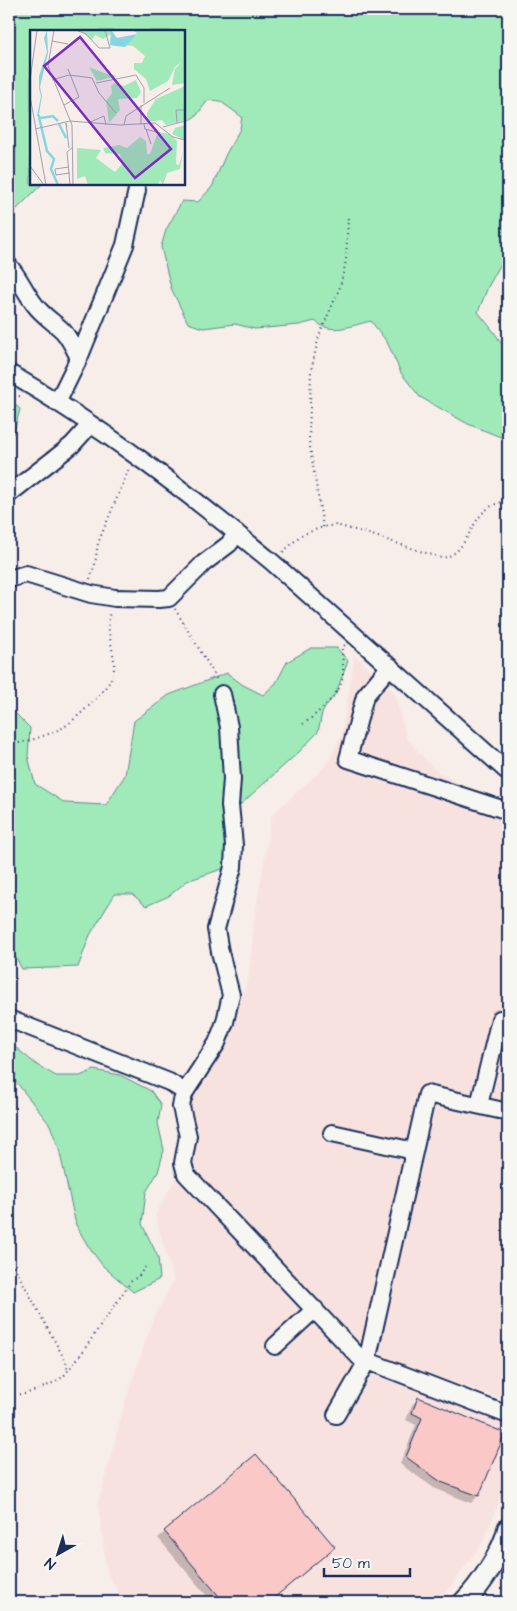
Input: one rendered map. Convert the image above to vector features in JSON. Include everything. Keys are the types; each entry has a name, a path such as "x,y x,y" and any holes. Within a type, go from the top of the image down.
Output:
{"main road":[{"path":"464,1602 483,1578 508,1530"},
{"path":"480,1602 489,1593 508,1561"}],"street":[{"path":"57,404 79,358 125,244 137,190"},
{"path":"9,266 36,307 73,344 79,358"},
{"path":"9,373 136,456 237,533 508,772"},
{"path":"9,494 72,444 90,425"},
{"path":"9,579 26,574 85,593 115,598 169,598 204,563 229,544 237,533"},
{"path":"390,666 365,696 348,759 508,811"},
{"path":"222,694 229,727 232,779 230,804 234,844 233,867 216,929 231,994 225,1022 217,1043 185,1092 182,1101 181,1107 188,1136 183,1163 186,1174 360,1358 508,1415"},
{"path":"9,1019 169,1082 185,1092"},
{"path":"479,1106 500,1019"},
{"path":"336,1416 367,1361 427,1094 508,1112"},
{"path":"332,1133 414,1151"},
{"path":"275,1346 315,1309"}],"path":[{"path":"323,527 309,441 311,371 319,336 340,287 346,260 348,217"},
{"path":"85,593 95,564 98,544 136,456"},
{"path":"272,562 301,535 323,527 336,525 440,558 449,557 459,550 475,521 490,506 508,500"},
{"path":"9,744 22,744 64,727 101,694 110,682 114,672 114,659 109,634 109,616 115,598"},
{"path":"169,598 213,672 222,694"},
{"path":"303,724 321,709 341,684 342,648 354,636"},
{"path":"9,1256 66,1362 68,1371"},
{"path":"9,1395 25,1394 48,1386 63,1376 132,1280 138,1278 145,1267"}],"shaded area":[{"path":"355,655 394,693 407,739 434,769 466,788 508,800 508,1401 359,1349 196,1171 192,1153 185,1106 230,1030 249,977 254,922 272,815 324,768 341,738"},
{"path":"179,1172 358,1362 508,1423 507,1484 482,1543 439,1602 124,1602 107,1572 98,1504 126,1399 154,1317 174,1280 155,1216"}],"green space":[{"path":"9,9 508,9 508,251 488,287 478,312 508,351 508,440 468,424 420,397 401,373 387,342 371,321 335,329 328,328 315,321 299,325 255,329 235,324 203,328 188,323 171,288 161,247 166,230 182,201 198,202 212,187 226,154 240,129 242,117 220,101 208,100 197,115 185,123 185,30 30,30 30,185 41,185 9,217"},
{"path":"9,399 20,409 14,432 9,439"},
{"path":"311,648 337,648 348,661 336,693 322,713 318,732 299,752 231,813 225,868 187,881 169,896 146,906 132,894 115,894 90,935 78,967 22,969 9,945 9,707 30,728 28,756 35,784 65,803 106,805 125,775 134,721 169,695 227,673 243,685 263,695 276,683 287,662"},
{"path":"9,1042 37,1065 56,1076 80,1076 94,1070 120,1075 151,1091 161,1105 158,1123 164,1150 158,1172 146,1192 142,1224 158,1257 160,1279 133,1292 103,1266 88,1246 76,1225 59,1149 50,1125 9,1074"}],"building":[{"path":"418,1397 505,1433 479,1496 441,1482 406,1457 422,1418 412,1413"},
{"path":"256,1454 335,1547 269,1602 224,1602 164,1531"}]}
